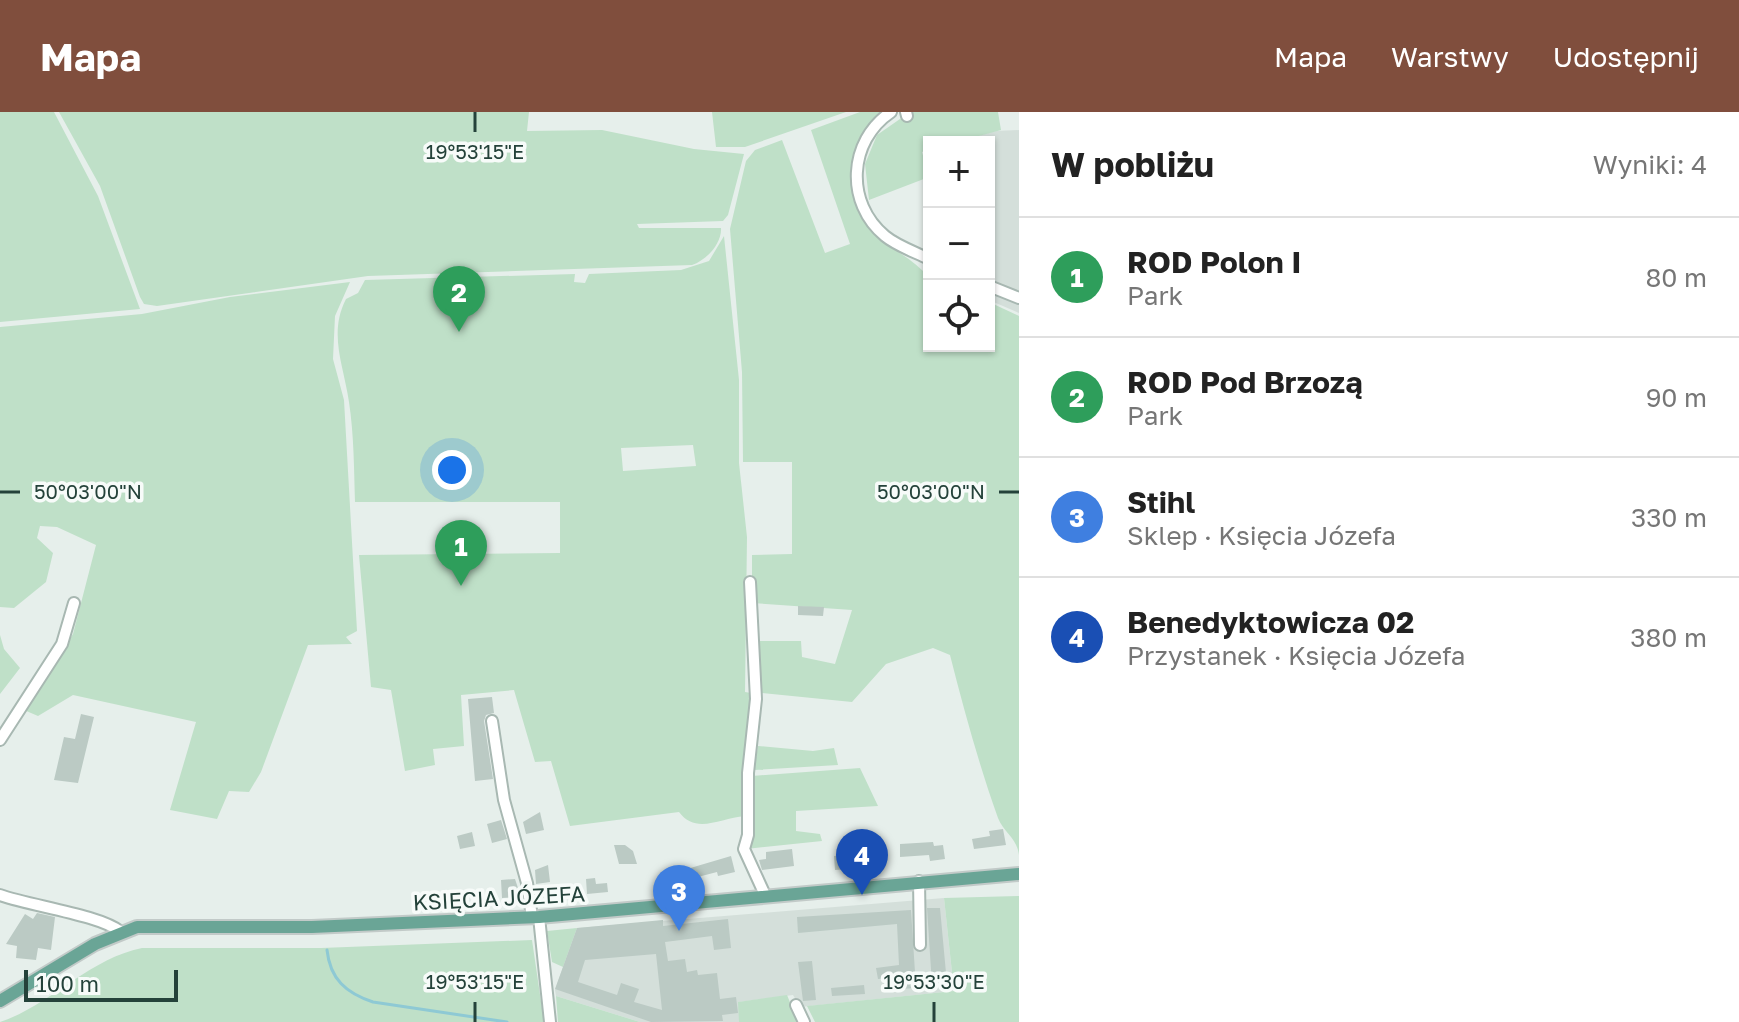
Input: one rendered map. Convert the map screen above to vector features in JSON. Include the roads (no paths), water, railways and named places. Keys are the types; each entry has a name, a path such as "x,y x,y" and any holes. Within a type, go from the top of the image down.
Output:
{"main road":[{"name":"KSIĘCIA JÓZEFA","path":"0,1001 121,932 153,926 312,927 536,917 1019,874"}],"street":[{"path":"891,112 877,124 862,148 856,167 858,193 886,238 923,256"},
{"path":"917,253 923,262"},
{"path":"995,288 1019,298"},
{"path":"750,582 756,699 747,785 748,835 744,849 765,895"},
{"path":"0,740 62,644 74,603"},
{"path":"492,721 504,800 536,917 550,1022"},
{"path":"919,881 920,945"},
{"path":"0,895 33,907 110,923 121,932"},
{"path":"796,1005 804,1022"}],"waterway":[{"path":"327,950 332,969 341,984 363,998 507,1022"}],"place":[{"name":"ROD Pod Brzozą","path":"459,332"},
{"name":"ROD Polon I","path":"461,586"},
{"name":"Benedyktowicza 02","path":"862,895"},
{"name":"Stihl","path":"679,931"}]}
